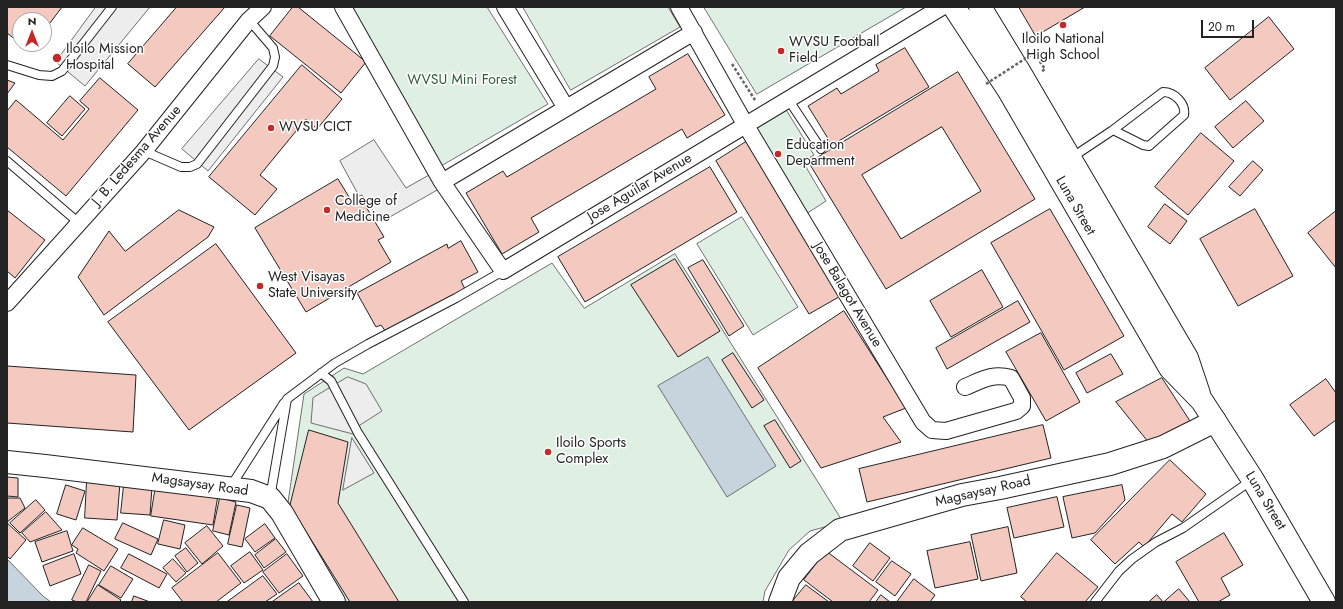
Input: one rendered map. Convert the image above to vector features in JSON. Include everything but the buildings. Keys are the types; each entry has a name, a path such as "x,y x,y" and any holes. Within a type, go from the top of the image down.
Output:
{"main road":[{"name":"Luna Street","path":"954,7 1009,92 1062,163 1187,358 1202,401 1253,480 1324,602"},
{"name":"Luna Street","path":"980,7 1019,71 1062,163"},
{"name":"Magsaysay Road","path":"780,602 789,578 809,554 840,530 962,494 1000,488 1110,464 1163,447 1215,421"},
{"name":"Magsaysay Road","path":"7,462 53,466 251,491 270,498"},
{"path":"270,498 282,513 334,602"}],"street":[{"name":"J. B. Ledesma Avenue","path":"7,303 144,151 249,20 263,7"},
{"path":"343,7 442,182 502,271"},
{"path":"505,7 566,108"},
{"name":"Jose Balagot Avenue","path":"679,7 746,124 922,422 932,430 946,431 1016,411 1022,406 1022,398 1011,378 993,376 965,388"},
{"name":"Jose Aguilar Avenue","path":"502,271 788,98 942,7"},
{"path":"442,182 694,32"}],"lane":[{"path":"7,65 38,75 52,76 62,71 112,7"},
{"path":"144,151 181,167 190,167 197,164 273,66 275,57 273,48 249,20"},
{"path":"1062,163 1113,130 1163,92 1174,94 1184,106 1184,116 1149,146 1113,130"},
{"path":"788,98 821,148"},
{"path":"7,161 79,223"},
{"name":"Jose Aguilar Avenue","path":"287,399 335,363 456,298 502,271"},
{"path":"321,373 331,381 358,433 464,602"},
{"path":"230,489 287,399"},
{"path":"270,498 287,399"},
{"path":"1096,602 1132,559 1156,542 1183,528 1253,480"}],"path":[{"path":"986,84 1034,54"},
{"path":"731,62 756,102"}],"green space":[{"name":"WVSU Mini Forest","path":"351,7 487,7 548,104 441,166"},
{"path":"523,7 668,7 680,27 571,90"},
{"name":"WVSU Football Field","path":"704,7 906,7 757,94"},
{"path":"785,108 814,155 803,162 826,201 806,214 753,128"},
{"path":"742,217 798,307 753,335 697,244"},
{"name":"Iloilo Sports Complex","path":"675,254 843,522 810,531 789,550 765,591 763,602 346,602 287,509 304,394 344,368 363,374 552,263 584,308"}],"shaded area":[{"path":"96,7 150,7 85,86 56,62"},
{"path":"259,59 283,77 208,171 182,149"},
{"path":"374,140 406,188 429,175 439,189 381,222 362,195 359,196 340,161"},
{"path":"708,357 776,466 727,497 658,386"},
{"path":"348,377 366,384 382,411 360,425 353,434 311,423 313,398"},
{"path":"352,438 374,473 343,490"},
{"path":"7,559 43,596 51,602 7,602"}],"place":[{"name":"Iloilo National High School","path":"1063,25"},
{"name":"WVSU Football Field","path":"781,51"},
{"name":"Iloilo Mission Hospital","path":"57,58"},
{"name":"WVSU CICT","path":"271,128"},
{"name":"Education Department","path":"778,154"},
{"name":"College of Medicine","path":"327,210"},
{"name":"West Visayas State University","path":"260,286"},
{"name":"Iloilo Sports Complex","path":"548,452"}]}
